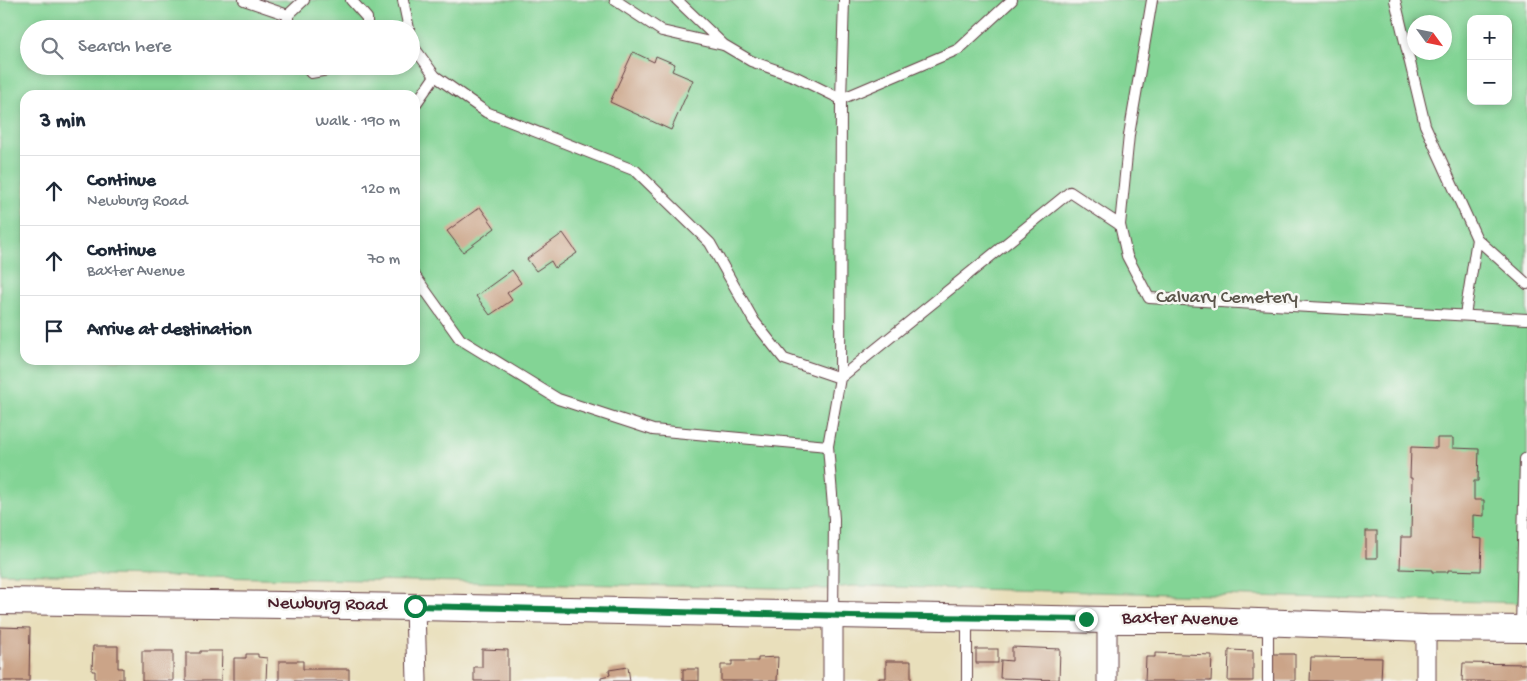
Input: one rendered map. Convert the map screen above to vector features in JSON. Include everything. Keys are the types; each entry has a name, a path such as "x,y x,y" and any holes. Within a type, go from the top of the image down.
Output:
{"main road":[{"name":"Newburg Road","path":"0,601 415,606 833,615"},
{"name":"Baxter Avenue","path":"833,615 1205,620 1426,628 1524,629"}],"street":[{"path":"415,606 417,681"},
{"path":"833,615 833,681"},
{"path":"1107,620 1108,681"},
{"path":"1426,628 1426,681"}],"lane":[{"path":"244,0 288,15"},
{"path":"288,20 288,15 304,0"},
{"path":"351,0 367,20"},
{"path":"403,0 407,20"},
{"path":"615,0 662,31 724,45"},
{"path":"677,0 724,45 752,61 796,77 841,99 959,49 1012,0"},
{"path":"833,615 834,519 828,446 840,378 841,99 844,0"},
{"path":"1152,0 1129,136 1120,225 1127,256 1149,298 1527,319"},
{"path":"1395,0 1425,125 1477,239 1527,284"},
{"path":"420,54 435,76 486,112 636,172 710,243 754,321 784,359 840,378"},
{"path":"420,98 435,76"},
{"path":"840,378 1070,192 1120,225"},
{"path":"1465,315 1477,239"},
{"path":"420,283 460,339 558,399 652,430 828,446"},
{"path":"1524,629 1525,459 1527,459"},
{"path":"967,617 967,681"},
{"path":"1268,622 1268,681"}],"green space":[{"name":"Calvary Cemetery","path":"0,0 1527,0 1527,603 851,586 826,589 0,573"}],"building":[{"path":"633,52 654,62 656,56 675,64 672,71 693,80 671,130 610,102"},
{"path":"480,207 495,228 463,252 447,231"},
{"path":"563,233 577,253 555,268 551,261 536,271 527,259"},
{"path":"512,270 521,283 507,293 512,300 490,315 476,296"},
{"path":"1437,438 1453,438 1453,448 1479,449 1478,481 1474,481 1474,500 1484,500 1484,516 1473,515 1473,538 1482,539 1481,571 1448,570 1448,572 1432,572 1432,570 1400,569 1401,537 1411,537 1411,447 1437,448"},
{"path":"1366,531 1377,531 1377,558 1366,558"},
{"path":"0,627 30,628 29,681 0,681"},
{"path":"93,646 118,646 118,668 123,668 123,679 118,679 118,681 95,681 95,671 92,671"},
{"path":"1012,647 1060,649 1059,680 1000,678 1001,660 1012,661"},
{"path":"482,649 508,650 508,681 474,681 474,667 482,667"},
{"path":"976,649 998,649 998,663 976,663"},
{"path":"1229,650 1253,651 1253,681 1228,681"},
{"path":"142,651 173,651 173,681 142,681"},
{"path":"200,651 222,651 221,681 186,681 186,653 200,653"},
{"path":"1155,653 1212,655 1211,681 1145,681 1146,657 1155,657"},
{"path":"246,654 258,654 258,657 267,658 266,681 234,681 234,658 246,658"},
{"path":"1272,654 1295,654 1295,681 1271,681"},
{"path":"778,657 777,681 721,681 721,665 732,665 732,661 758,661 758,658"},
{"path":"1311,657 1382,658 1381,681 1310,681"},
{"path":"279,661 303,661 303,669 349,669 349,681 279,681"},
{"path":"886,661 911,661 911,681 879,681 879,678 886,678"},
{"path":"1463,663 1527,664 1527,681 1462,681"},
{"path":"628,667 630,681 601,681 601,677 610,675 609,670"},
{"path":"683,669 699,669 699,681 683,681"}],"route":[{"path":"415,606 851,616 1086,619"}]}
